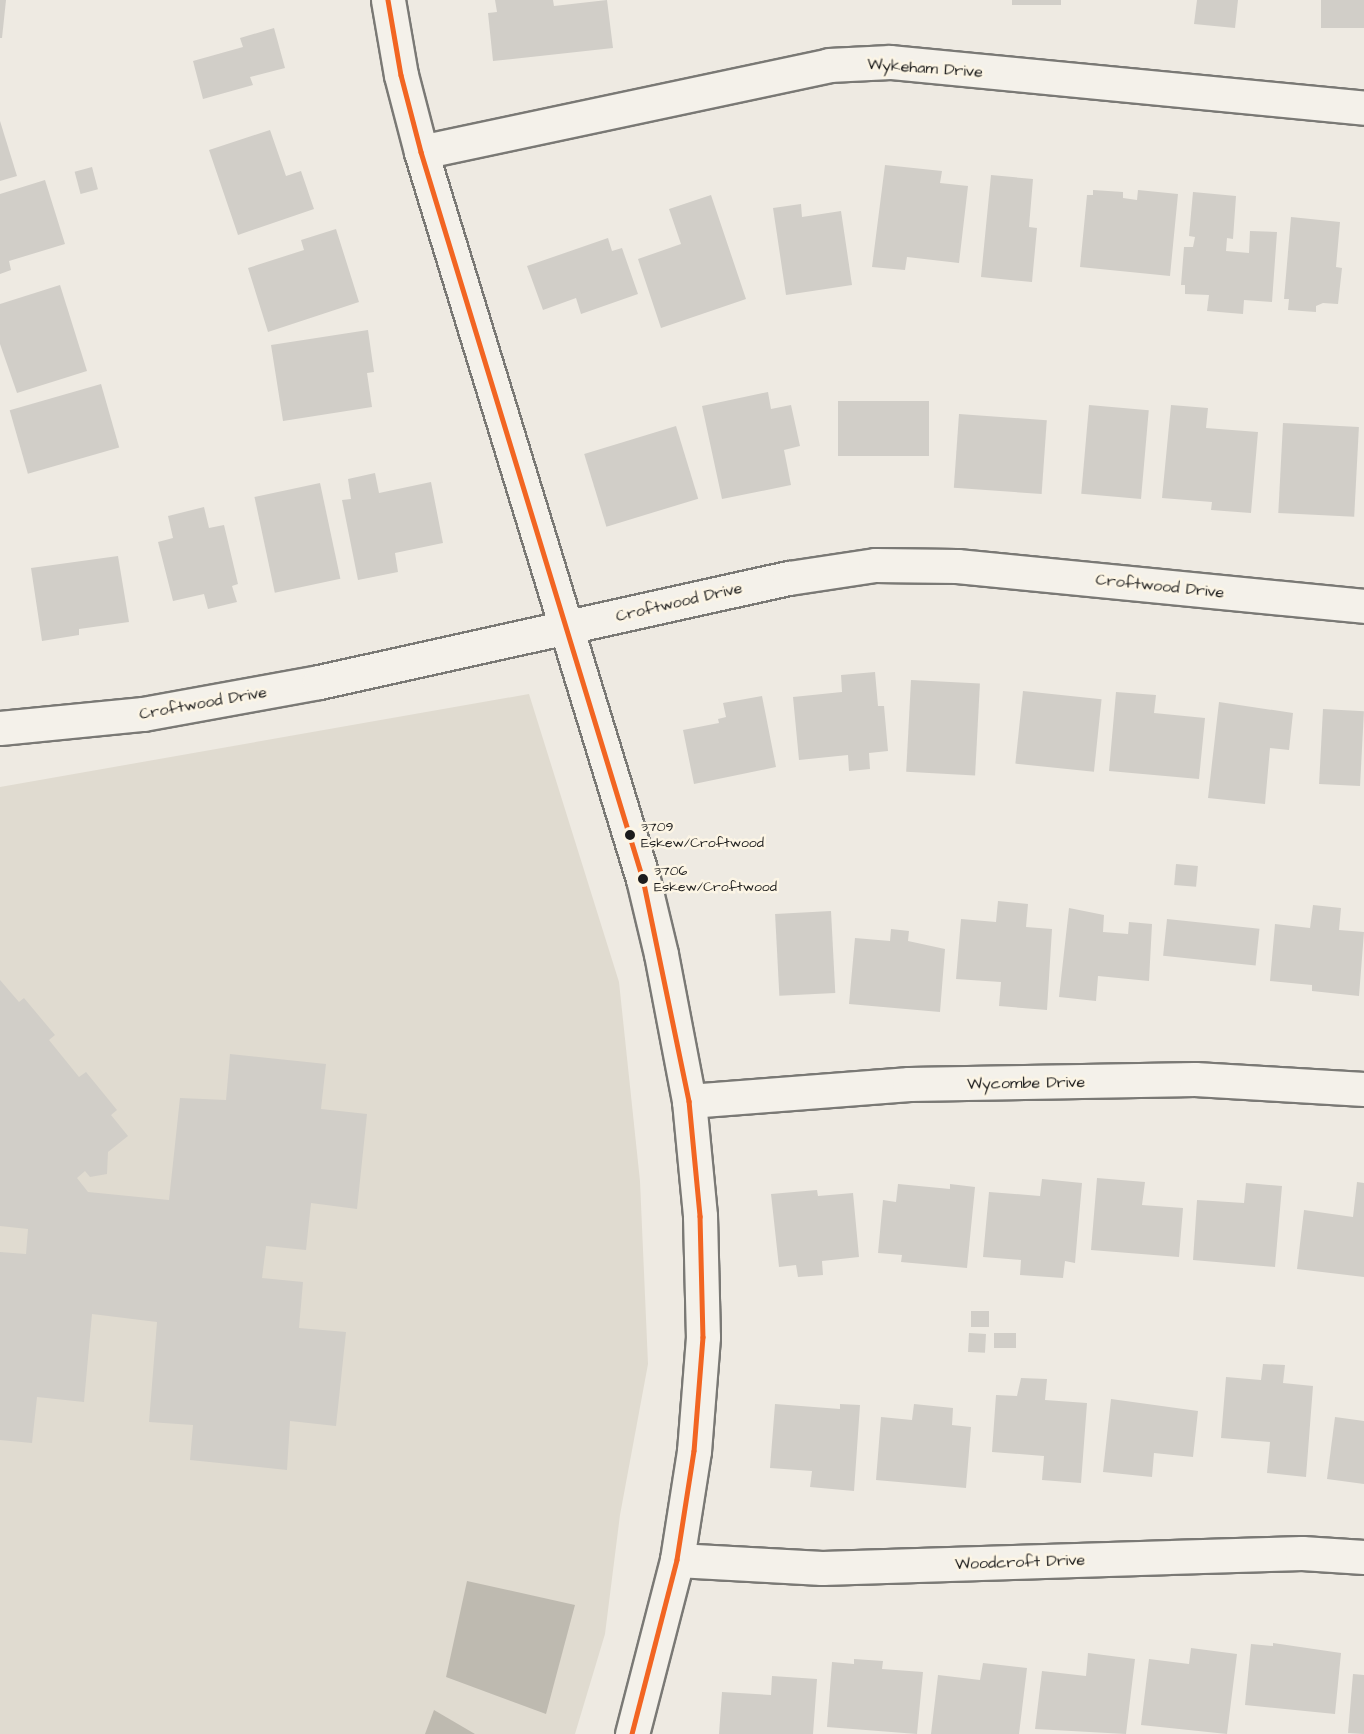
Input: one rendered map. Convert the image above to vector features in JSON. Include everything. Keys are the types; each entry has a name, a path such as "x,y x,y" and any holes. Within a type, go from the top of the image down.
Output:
{"street":[{"path":"388,0 400,75 421,152 564,628 643,879 661,954 689,1101 700,1216 703,1336 694,1451 676,1560 632,1734"},
{"name":"Wykeham Drive","path":"421,152 829,64 890,62 1364,108"},
{"name":"Croftwood Drive","path":"0,728 143,714 320,682 789,578 875,565 957,566 1364,606"},
{"name":"Wycombe Drive","path":"689,1101 909,1084 1195,1079 1364,1089"},
{"name":"Woodcroft Drive","path":"676,1560 822,1568 1302,1553 1364,1557"}],"shaded area":[{"path":"529,694 619,982 640,1181 648,1364 620,1515 605,1634 575,1734 0,1734 0,787"},
{"path":"467,1581 575,1605 546,1714 446,1677"},
{"path":"434,1710 475,1734 425,1734"}],"building":[{"path":"0,0 6,0 2,38 0,38"},
{"path":"495,0 553,0 554,6 607,0 613,48 493,61 488,13 497,12"},
{"path":"1012,0 1061,0 1061,5 1012,5"},
{"path":"1197,0 1238,0 1235,28 1194,24"},
{"path":"1321,0 1364,0 1364,28 1321,28"},
{"path":"274,28 285,68 250,77 253,85 203,99 193,61 243,47 240,38"},
{"path":"0,121 17,176 0,181"},
{"path":"270,130 286,176 301,171 314,209 238,235 209,150"},
{"path":"885,165 942,171 940,183 968,186 959,263 907,257 905,270 872,267"},
{"path":"92,167 98,189 81,194 75,172"},
{"path":"991,175 1033,179 1029,227 1037,228 1032,282 981,277"},
{"path":"45,180 65,244 9,261 11,270 0,274 0,194"},
{"path":"1093,190 1123,192 1123,198 1137,200 1138,190 1178,194 1170,276 1080,267 1087,195 1093,195"},
{"path":"1193,192 1236,196 1233,239 1227,238 1226,251 1249,253 1250,231 1277,232 1272,302 1244,300 1243,314 1207,311 1209,295 1185,294 1185,285 1181,285 1184,247 1193,247 1195,237 1189,236"},
{"path":"711,195 746,299 661,328 638,259 681,244 669,209"},
{"path":"801,204 802,217 841,211 852,285 786,295 773,208"},
{"path":"1291,217 1340,222 1336,267 1342,268 1338,304 1323,303 1316,306 1316,312 1288,310 1289,299 1284,299"},
{"path":"336,229 359,302 268,332 248,268 304,250 301,240"},
{"path":"608,238 612,251 622,248 638,294 581,314 576,298 543,310 527,266"},
{"path":"60,285 87,371 17,393 0,344 0,304"},
{"path":"368,330 374,372 367,373 372,407 283,421 271,345"},
{"path":"101,384 119,447 28,474 10,410"},
{"path":"768,392 771,409 791,405 800,446 784,450 791,485 722,499 702,406"},
{"path":"838,401 929,401 929,456 838,456"},
{"path":"1089,405 1149,410 1141,499 1081,494"},
{"path":"1171,405 1208,408 1206,428 1258,432 1251,513 1211,510 1212,502 1162,498"},
{"path":"959,414 1047,420 1042,494 954,488"},
{"path":"1283,423 1359,427 1354,517 1278,513"},
{"path":"676,426 698,499 606,527 584,454"},
{"path":"375,473 379,493 431,482 443,543 395,553 398,572 358,580 342,500 351,499 348,479"},
{"path":"320,483 340,579 275,593 254,497"},
{"path":"204,507 209,528 224,525 238,584 232,586 237,602 208,609 204,594 173,601 158,542 173,538 168,516"},
{"path":"118,556 129,622 79,629 79,635 42,641 31,568"},
{"path":"875,672 878,706 884,706 888,751 869,753 870,769 849,771 848,755 799,760 793,697 842,692 841,675"},
{"path":"911,680 980,684 975,775 906,772"},
{"path":"1023,691 1102,699 1094,772 1015,764"},
{"path":"1116,692 1156,695 1154,713 1205,718 1199,779 1109,771"},
{"path":"762,696 776,767 694,784 683,730 719,723 718,719 726,717 723,703"},
{"path":"1219,702 1293,713 1289,750 1270,748 1265,804 1208,798"},
{"path":"1323,709 1364,711 1360,786 1319,784"},
{"path":"1176,864 1198,866 1196,887 1174,885"},
{"path":"998,901 1028,904 1026,927 1052,929 1047,1010 999,1006 1001,982 956,979 961,919 996,922"},
{"path":"1313,905 1341,908 1339,930 1364,932 1359,996 1312,991 1312,985 1270,981 1275,924 1310,928"},
{"path":"1069,908 1104,915 1103,932 1128,934 1129,922 1152,924 1149,981 1098,976 1096,1001 1059,997"},
{"path":"831,911 835,993 779,996 775,914"},
{"path":"1167,919 1259,929 1256,966 1163,956"},
{"path":"891,929 909,931 908,941 945,949 940,1012 849,1004 855,938 890,941"},
{"path":"0,980 19,1002 24,998 55,1035 49,1040 79,1077 86,1072 117,1110 111,1115 128,1136 108,1152 107,1174 90,1177 85,1171 77,1178 88,1192 169,1200 180,1098 226,1100 230,1054 326,1064 321,1109 367,1114 357,1209 311,1203 306,1250 266,1246 262,1278 303,1282 299,1328 346,1332 336,1426 290,1421 287,1470 190,1460 193,1425 149,1422 157,1322 92,1314 84,1402 37,1397 32,1443 0,1440 0,1252 26,1254 28,1229 0,1226"},
{"path":"1097,1178 1145,1182 1142,1205 1183,1208 1179,1257 1091,1250"},
{"path":"1042,1179 1082,1183 1075,1263 1065,1261 1063,1278 1020,1275 1021,1260 983,1257 989,1192 1040,1196"},
{"path":"1357,1182 1364,1183 1364,1277 1297,1269 1304,1210 1353,1217"},
{"path":"1246,1183 1282,1186 1275,1267 1193,1260 1197,1200 1244,1203"},
{"path":"898,1184 950,1189 950,1184 975,1187 967,1268 901,1262 902,1255 878,1253 883,1200 896,1202"},
{"path":"817,1190 818,1196 853,1193 859,1257 822,1261 823,1275 798,1277 796,1265 779,1267 771,1194"},
{"path":"971,1311 989,1311 989,1327 971,1327"},
{"path":"969,1333 986,1334 985,1353 968,1352"},
{"path":"994,1333 1016,1333 1016,1348 994,1348"},
{"path":"1263,1364 1285,1365 1283,1383 1313,1386 1306,1477 1267,1473 1270,1442 1221,1438 1226,1377 1261,1380"},
{"path":"1021,1378 1047,1379 1045,1400 1087,1403 1081,1483 1042,1480 1044,1456 992,1452 996,1395 1017,1396"},
{"path":"1111,1399 1198,1411 1193,1457 1154,1453 1152,1477 1103,1472"},
{"path":"775,1404 840,1409 840,1404 860,1405 854,1491 810,1487 812,1471 770,1468"},
{"path":"914,1404 953,1408 952,1425 971,1427 966,1488 876,1480 881,1417 912,1420"},
{"path":"1335,1417 1364,1421 1364,1484 1327,1479"},
{"path":"1273,1643 1341,1653 1335,1714 1245,1705 1251,1644 1273,1646"},
{"path":"1191,1648 1237,1654 1227,1734 1141,1725 1149,1659 1189,1664"},
{"path":"1088,1653 1135,1659 1126,1734 1035,1729 1042,1671 1086,1676"},
{"path":"854,1659 883,1661 882,1669 923,1672 917,1734 827,1727 832,1662 854,1664"},
{"path":"983,1663 1027,1668 1019,1734 931,1734 938,1675 980,1680"},
{"path":"1353,1674 1364,1675 1364,1734 1348,1733"},
{"path":"772,1676 817,1679 813,1734 719,1734 722,1692 771,1695"}],"transit line":[{"path":"388,0 401,75 421,152 643,879 689,1101 700,1216 703,1337 694,1451 677,1560 632,1734"}],"place":[{"name":"3709 Eskew/Croftwood","path":"630,835"},
{"name":"3706 Eskew/Croftwood","path":"643,879"}]}
